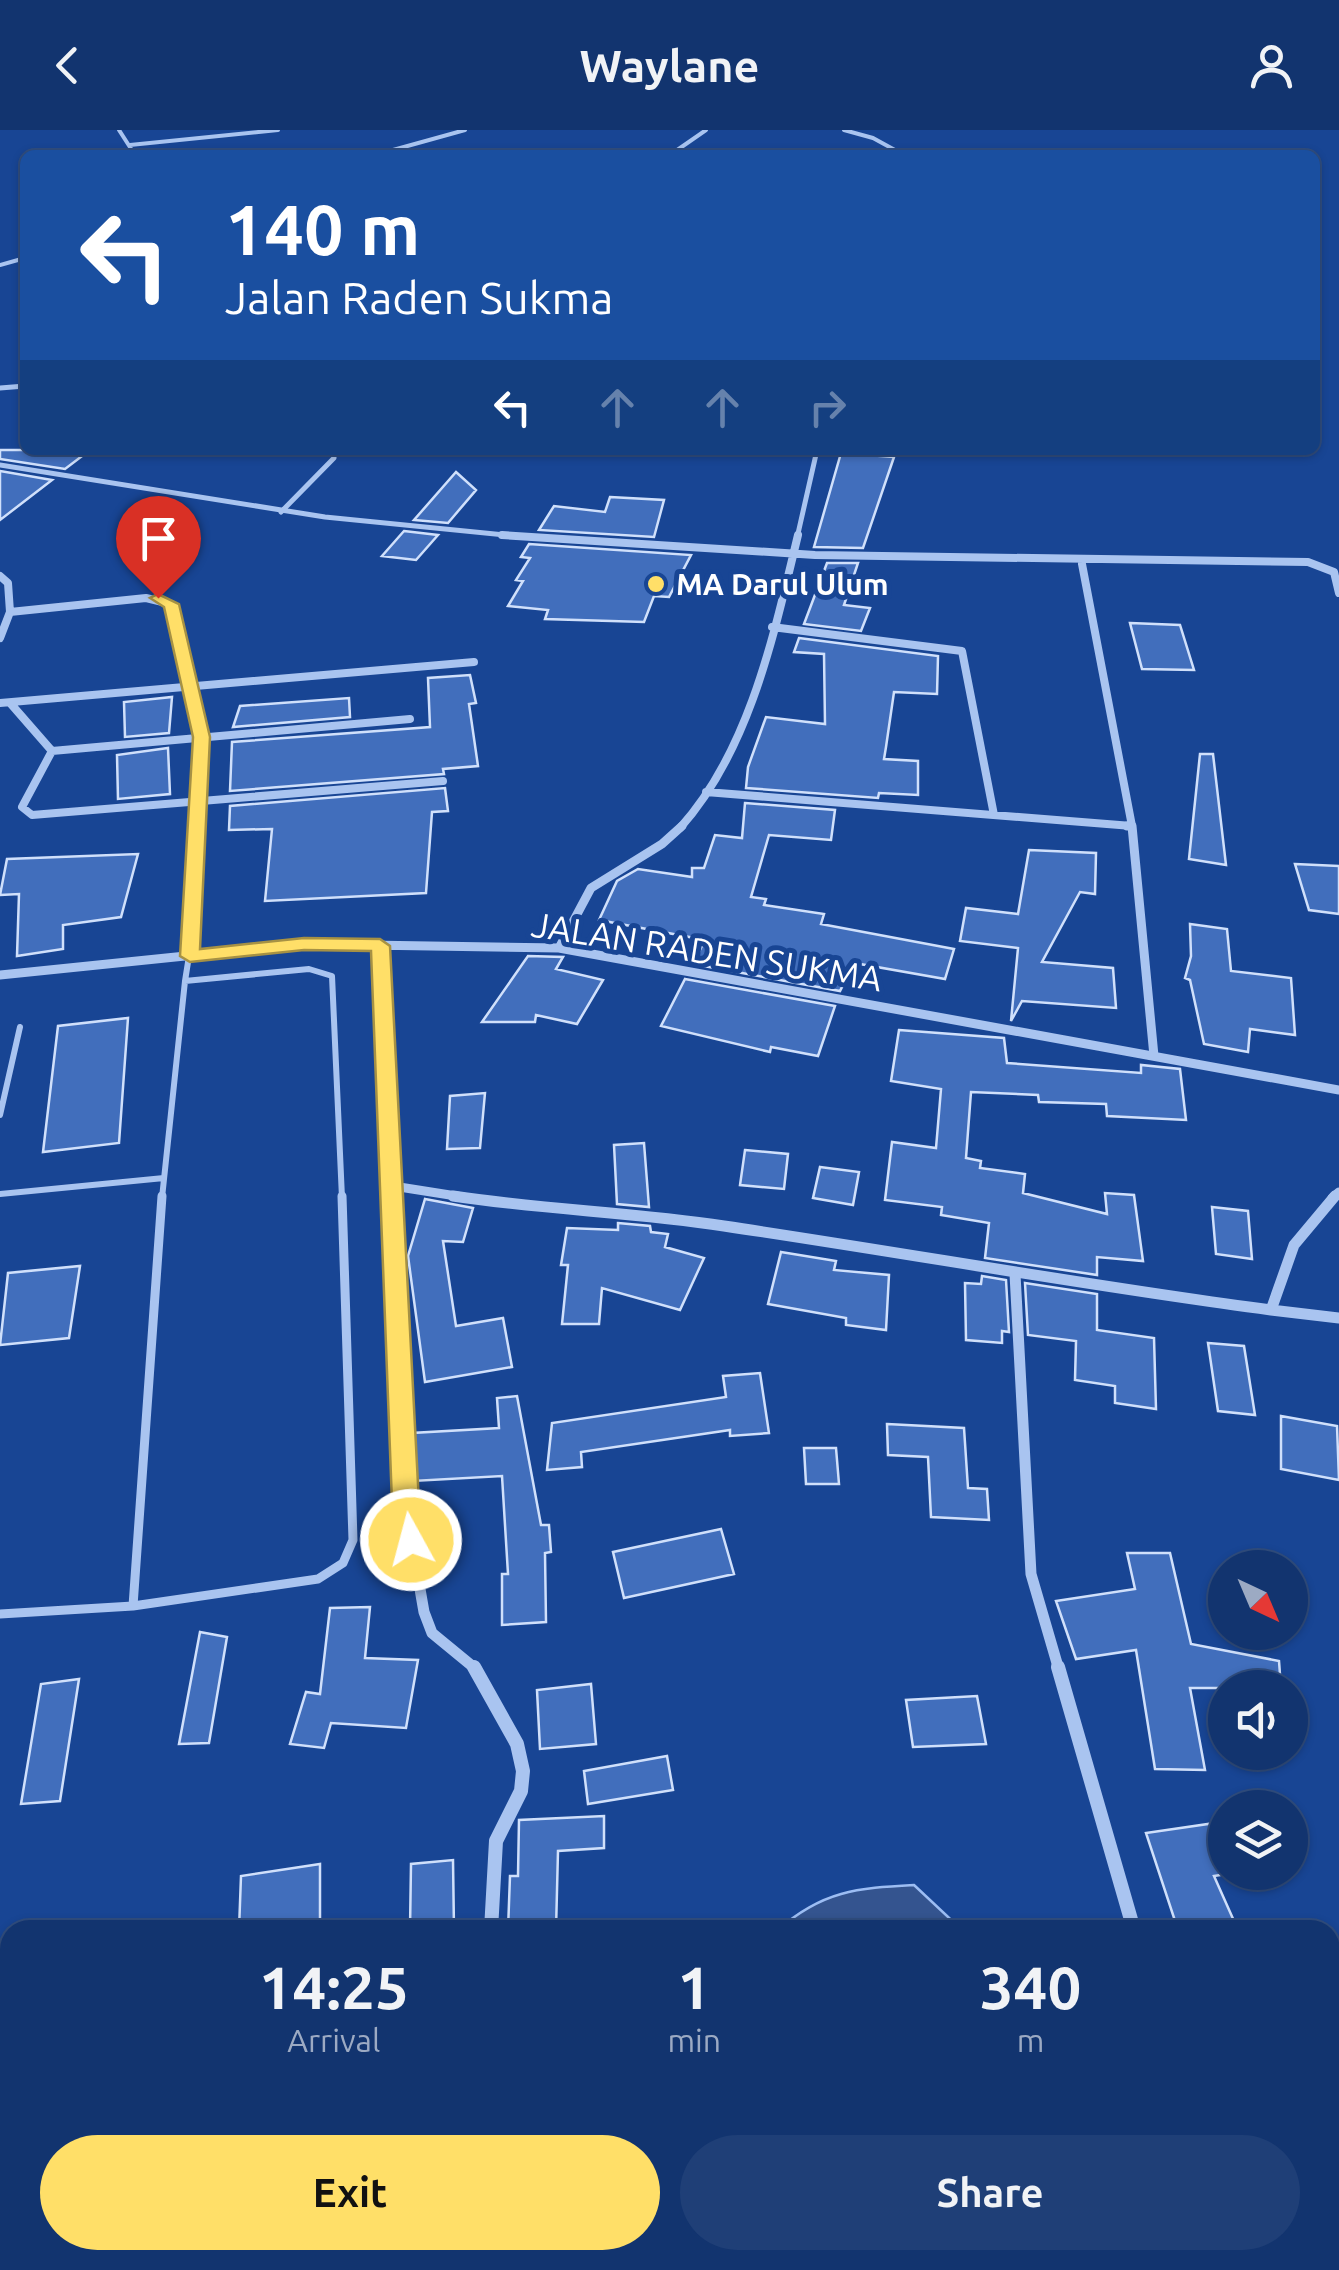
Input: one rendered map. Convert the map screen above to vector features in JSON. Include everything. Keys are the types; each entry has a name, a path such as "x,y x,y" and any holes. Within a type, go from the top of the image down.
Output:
{"street":[{"path":"120,130 133,150"},
{"path":"130,145 278,130"},
{"path":"393,150 465,130"},
{"path":"677,150 706,130"},
{"path":"844,130 895,150"},
{"path":"0,266 20,260"},
{"path":"14,262 20,265"},
{"path":"281,512 334,455"},
{"path":"559,948 593,886 608,872 661,845 706,792 739,725 772,627 794,556 816,455"},
{"path":"0,464 281,512 472,536 794,556 1082,564 1308,562 1334,572 1339,592"},
{"path":"1082,564 1132,826 1154,1056"},
{"path":"0,576 8,582 10,612 0,638"},
{"path":"10,612 146,598 171,604 202,737 190,956"},
{"path":"772,627 962,651 994,814"},
{"path":"0,703 474,662"},
{"path":"11,704 52,751"},
{"path":"52,751 410,719"},
{"path":"52,751 22,807 32,815 442,781"},
{"path":"706,792 1132,826"},
{"name":"JALAN RADEN SUKMA","path":"0,975 304,944 559,948 1339,1090"},
{"path":"380,946 405,1503 424,1612 432,1632 481,1674 516,1744 523,1771 522,1791 496,1841 491,1920"},
{"path":"393,1186 549,1212 720,1225 1015,1274 1339,1318"},
{"path":"1271,1310 1290,1246 1322,1206 1339,1192"},
{"path":"1015,1274 1031,1574 1131,1920"}],"lane":[{"path":"133,1606 164,1178 190,956"},
{"path":"0,1614 133,1606 318,1579 343,1563 354,1540 332,976 309,969 185,981"},
{"path":"0,1115 20,1028"},
{"path":"0,1194 164,1178"}],"water":[{"path":"914,1885 951,1920 790,1920 825,1899 875,1888"}],"building":[{"path":"0,450 20,450 20,455 83,455 65,469 0,459"},
{"path":"840,455 894,457 863,548 814,547"},
{"path":"0,471 52,480 0,520"},
{"path":"456,472 476,490 448,523 414,520"},
{"path":"610,497 664,500 654,537 539,530 554,506 605,512"},
{"path":"404,531 438,535 416,560 382,556"},
{"path":"529,544 691,555 669,597 654,596 644,622 545,619 548,610 508,606 523,581 516,580 530,558 521,557"},
{"path":"827,563 858,563 844,605 870,608 861,631 804,624"},
{"path":"1130,623 1180,625 1194,670 1142,669"},
{"path":"799,638 938,656 937,694 894,692 884,759 918,761 918,795 879,793 878,798 746,788 748,767 766,717 825,724 824,654 794,652"},
{"path":"470,675 476,703 469,704 478,766 443,769 444,774 230,791 232,742 430,727 428,678"},
{"path":"172,697 169,733 125,737 124,702"},
{"path":"349,698 350,717 233,727 240,706"},
{"path":"168,748 170,794 118,799 117,755"},
{"path":"1200,754 1213,754 1226,865 1189,859"},
{"path":"445,788 448,811 432,812 426,893 265,901 272,829 229,830 230,806"},
{"path":"745,803 835,810 831,840 769,835 751,897 766,899 764,905 824,914 821,924 954,949 945,979 854,963 840,991 693,964 705,940 599,920 617,881 638,869 692,877 692,868 704,868 715,835 742,838"},
{"path":"1029,850 1096,853 1095,894 1080,892 1042,962 1113,968 1116,1008 1022,1001 1011,1021 1018,948 960,941 966,908 1018,914"},
{"path":"138,854 121,917 63,925 63,949 17,956 19,894 0,895 7,859"},
{"path":"1295,864 1339,866 1339,914 1309,910"},
{"path":"1190,924 1227,929 1231,971 1291,978 1295,1035 1250,1029 1248,1052 1204,1044 1190,980 1185,978 1191,956"},
{"path":"528,956 563,957 556,969 603,980 577,1024 536,1015 535,1022 482,1022"},
{"path":"685,979 835,1006 818,1056 771,1047 770,1052 661,1026"},
{"path":"128,1018 119,1143 43,1152 58,1026"},
{"path":"899,1030 1004,1038 1007,1063 1141,1073 1141,1065 1180,1069 1186,1120 1107,1116 1106,1104 1039,1102 1038,1095 971,1092 966,1158 981,1161 980,1168 1025,1174 1023,1193 1107,1214 1105,1193 1134,1195 1143,1261 1097,1257 1097,1275 985,1258 989,1223 941,1215 942,1207 885,1200 892,1142 936,1148 941,1089 891,1081"},
{"path":"485,1093 480,1148 447,1149 450,1096"},
{"path":"644,1143 649,1207 617,1204 614,1145"},
{"path":"745,1150 788,1154 784,1189 740,1185"},
{"path":"820,1167 859,1172 853,1205 813,1198"},
{"path":"425,1199 473,1208 463,1242 443,1241 456,1326 503,1318 512,1367 425,1382 408,1256"},
{"path":"1212,1207 1248,1211 1252,1259 1216,1254"},
{"path":"618,1223 650,1226 651,1232 668,1234 665,1247 704,1258 680,1310 602,1288 599,1324 562,1324 568,1265 561,1265 567,1228 618,1230"},
{"path":"781,1252 836,1261 834,1270 889,1275 886,1330 846,1325 846,1318 768,1304"},
{"path":"80,1266 69,1338 0,1345 8,1273"},
{"path":"982,1276 1006,1280 1009,1332 1002,1331 1002,1343 966,1340 965,1283 981,1284"},
{"path":"1025,1283 1097,1294 1097,1330 1154,1338 1156,1409 1115,1403 1115,1386 1075,1380 1076,1341 1028,1335"},
{"path":"1208,1343 1244,1346 1255,1415 1218,1411"},
{"path":"760,1373 769,1433 730,1436 730,1430 581,1452 582,1467 547,1470 552,1423 726,1397 723,1376"},
{"path":"517,1396 541,1525 549,1525 551,1552 545,1553 546,1622 502,1625 502,1574 508,1574 502,1476 413,1481 412,1433 499,1428 497,1398"},
{"path":"1281,1416 1337,1426 1339,1480 1281,1469"},
{"path":"887,1424 964,1428 968,1488 987,1489 989,1520 931,1517 928,1457 888,1455"},
{"path":"804,1448 836,1448 839,1484 806,1484"},
{"path":"721,1529 734,1574 624,1598 613,1552"},
{"path":"1127,1553 1170,1553 1191,1644 1279,1661 1280,1670 1208,1670 1208,1688 1190,1688 1205,1770 1155,1769 1136,1650 1076,1659 1056,1601 1135,1589"},
{"path":"370,1607 365,1658 418,1660 406,1728 331,1723 324,1748 290,1744 306,1692 320,1694 330,1608"},
{"path":"200,1632 227,1637 209,1743 179,1744"},
{"path":"79,1679 60,1801 21,1804 41,1684"},
{"path":"591,1684 596,1744 540,1749 537,1690"},
{"path":"977,1696 986,1744 913,1747 906,1700"},
{"path":"667,1756 673,1790 588,1804 584,1771"},
{"path":"604,1816 604,1848 558,1851 556,1920 508,1920 510,1876 518,1876 519,1820"},
{"path":"1208,1824 1208,1890 1220,1890 1234,1920 1175,1920 1146,1833"},
{"path":"453,1860 454,1920 410,1920 411,1864"},
{"path":"320,1864 320,1920 239,1920 241,1876"}],"place":[{"name":"MA Darul Ulum","path":"656,584"}],"route":[{"path":"158,598 171,604 202,737 190,956 304,944 380,946 405,1503 411,1540"}]}
